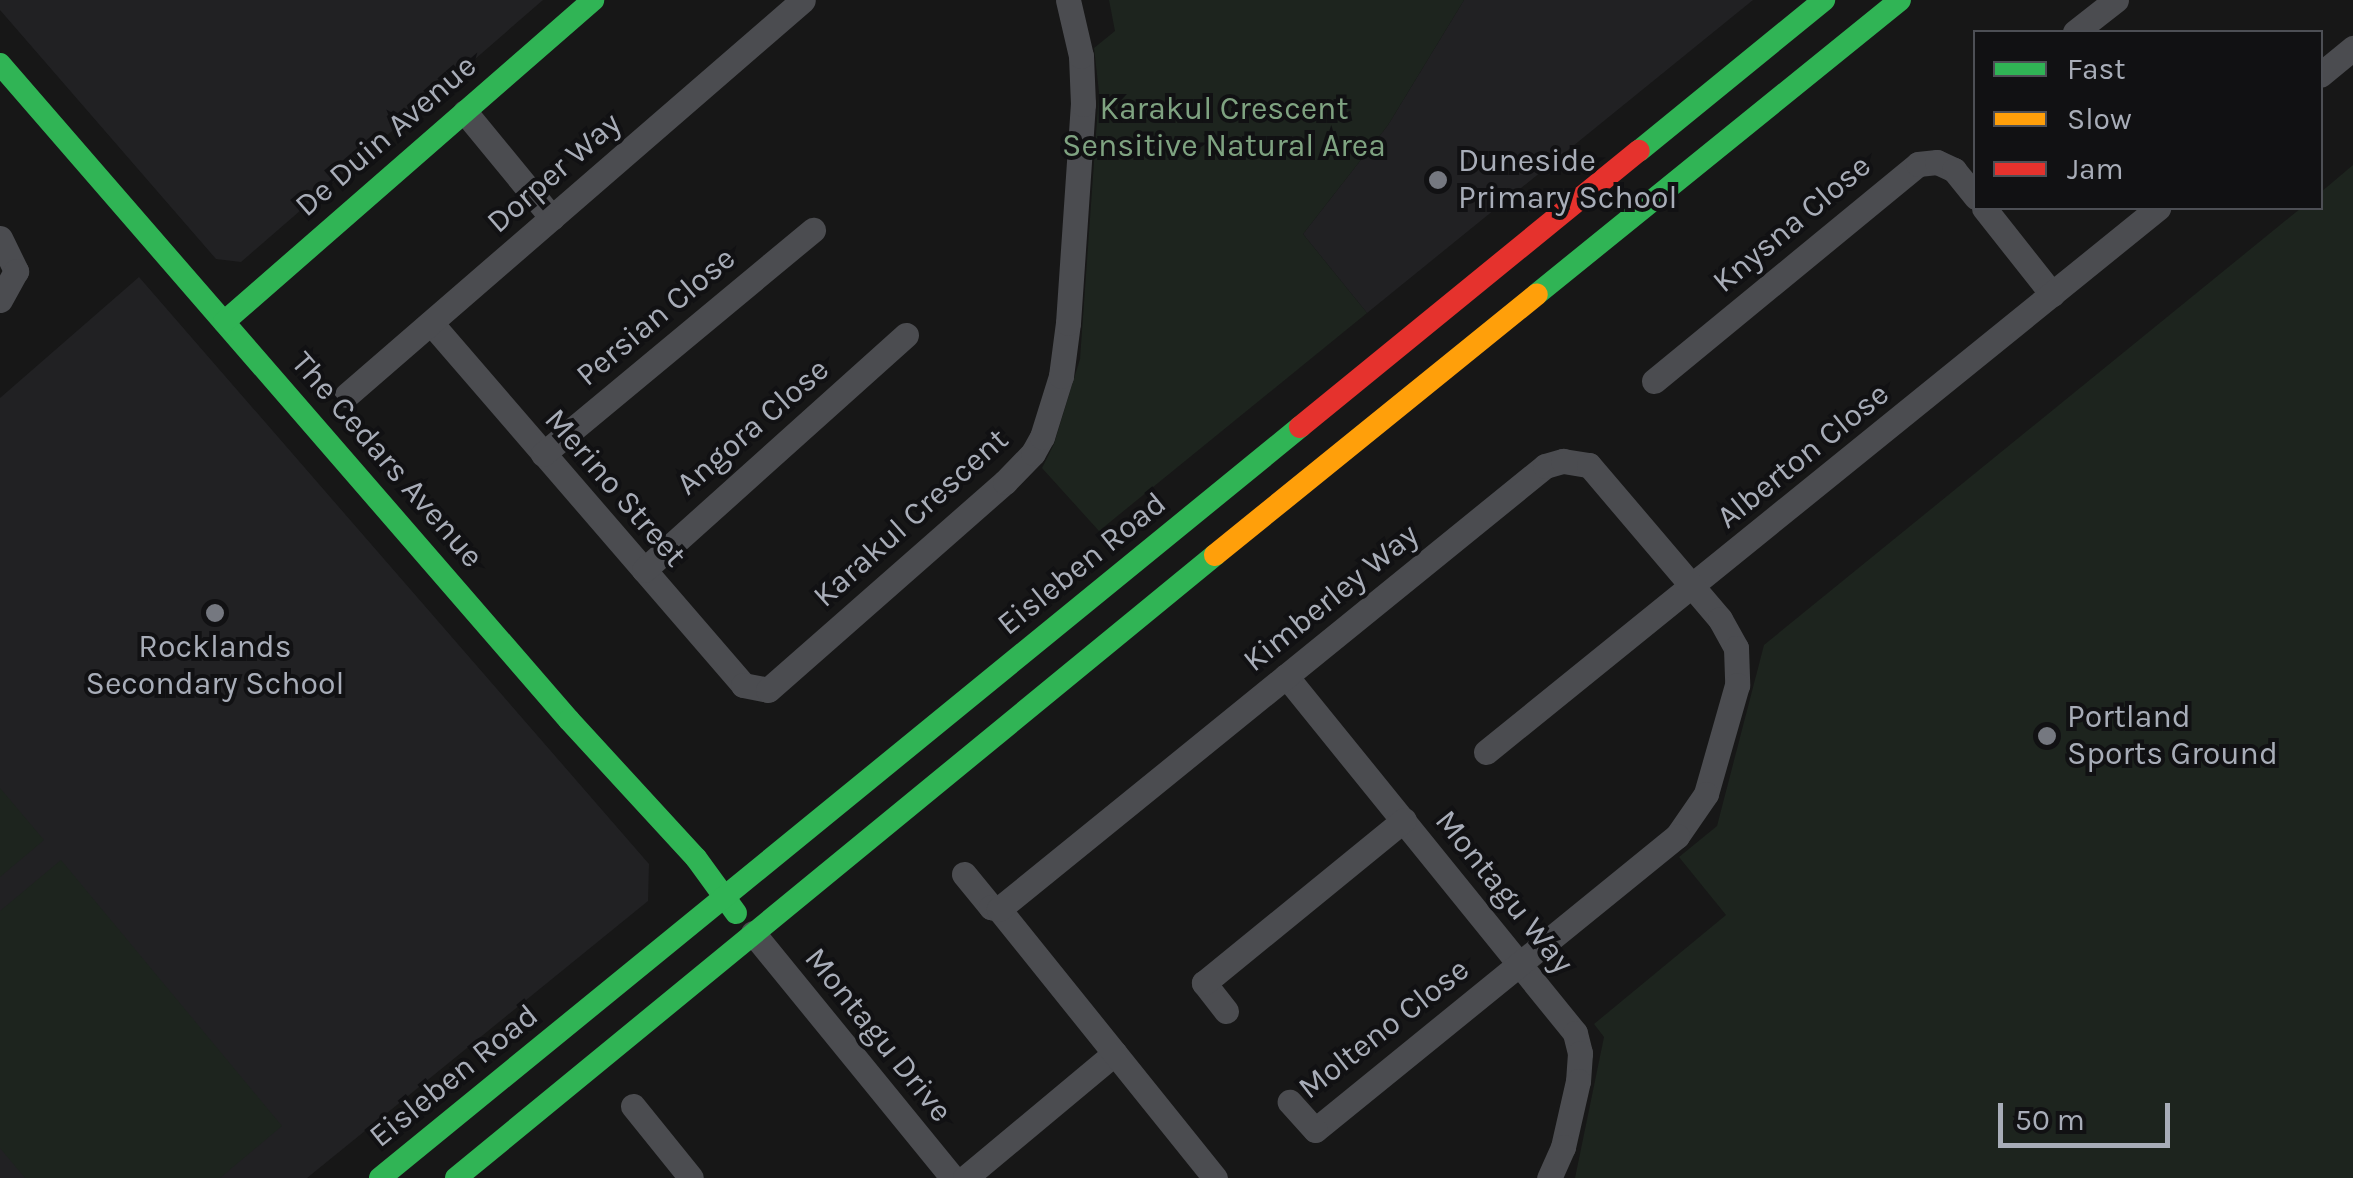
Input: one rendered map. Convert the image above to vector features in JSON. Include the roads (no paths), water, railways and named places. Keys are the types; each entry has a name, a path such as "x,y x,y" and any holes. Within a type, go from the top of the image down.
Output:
{"main road":[{"name":"De Duin Avenue","path":"224,322 593,0"},
{"name":"Eisleben Road","path":"380,1178 1824,0"},
{"path":"456,1178 1900,0"},
{"name":"The Cedars Avenue","path":"0,64 569,720 696,858 753,934"}],"street":[{"name":"Dorper Way","path":"348,395 803,0"},
{"name":"Karakul Crescent","path":"754,690 768,690 1006,482 1033,453 1042,436 1061,376 1066,340 1084,104 1081,56 1068,0"},
{"path":"2078,30 2116,0"},
{"path":"2323,73 2353,48"},
{"path":"465,112 552,218"},
{"name":"Knysna Close","path":"1654,381 1918,164 1938,162 1954,170 1973,193"},
{"path":"1986,210 2052,294"},
{"name":"Alberton Close","path":"1486,752 2156,210"},
{"name":"Persian Close","path":"543,454 813,230"},
{"path":"0,238 16,271 0,300"},
{"name":"Merino Street","path":"431,323 743,684 754,690"},
{"name":"Angora Close","path":"644,570 906,335"},
{"name":"Kimberley Way","path":"999,910 1556,462 1576,461 1598,472 1694,587"},
{"path":"1521,963 1677,836 1706,794 1737,685 1738,660 1727,630 1694,587"},
{"name":"Montagu Way","path":"1286,676 1567,1020 1580,1053 1564,1147 1549,1178"},
{"path":"1226,1011 1204,983 1404,820"},
{"path":"964,874 990,907 999,910 1215,1178"},
{"name":"Montagu Drive","path":"753,934 953,1178"},
{"name":"Molteno Close","path":"1290,1102 1315,1130 1521,963"},
{"path":"964,1178 1114,1053"},
{"path":"633,1106 681,1174"}],"place":[{"name":"Duneside Primary School","path":"1438,180"},
{"name":"Rocklands Secondary School","path":"215,613"},
{"name":"Portland Sports Ground","path":"2047,736"}],"park label":[{"name":"Karakul Crescent Sensitive Natural Area","path":"1224,128"}]}
